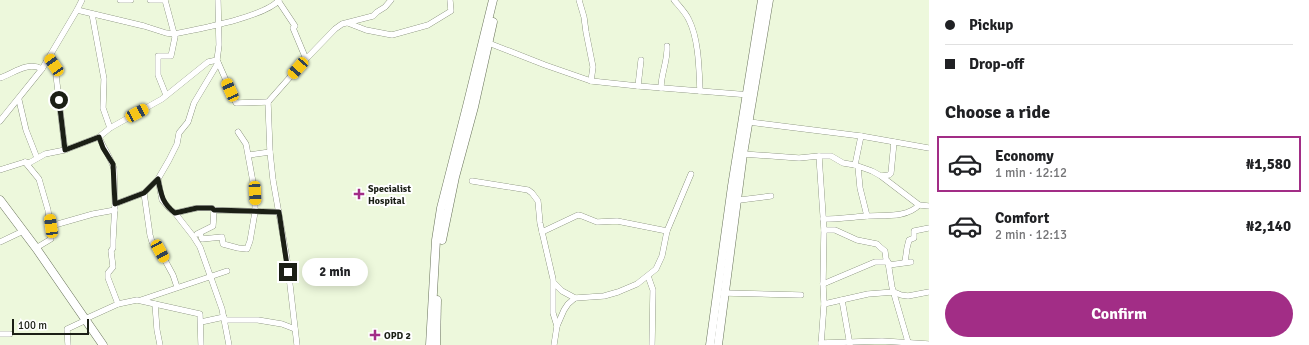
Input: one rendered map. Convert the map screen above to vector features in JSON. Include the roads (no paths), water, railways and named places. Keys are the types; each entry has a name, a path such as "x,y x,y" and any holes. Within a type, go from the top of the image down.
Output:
{"main road":[{"path":"436,345 437,302 442,237 455,177 474,107 493,0"},
{"path":"430,345 436,240 441,208 467,106 498,0"},
{"path":"718,345 743,154 749,122 750,95 762,0"},
{"path":"710,345 731,194 769,0"},
{"path":"0,200 36,248 84,321 97,345"},
{"path":"0,207 103,345"}],"street":[{"path":"0,121 19,100 42,69 82,0"},
{"path":"120,0 131,0"},
{"path":"150,0 165,0 175,37 171,56 158,56 158,75 166,95"},
{"path":"51,226 115,207 144,193 158,179 177,144 181,130 188,122 194,103 218,61 218,0"},
{"path":"297,345 287,259 273,180 270,152 268,102 335,29 339,26 373,16 385,7 391,0"},
{"path":"348,23 366,30 392,35 435,22 451,11 450,0"},
{"path":"579,0 584,17 593,67 591,81"},
{"path":"674,0 689,19 694,32 699,64 700,91"},
{"path":"77,10 144,26 166,34 174,34 218,25 270,8 279,1 295,26 293,28 306,59"},
{"path":"92,14 104,79 103,108 110,128"},
{"path":"485,42 591,81 750,95"},
{"path":"661,88 662,77 668,54 667,46"},
{"path":"49,58 54,65 56,75 65,150"},
{"path":"638,86 641,60"},
{"path":"0,170 25,162 28,163 48,152 65,150 99,137 110,128 147,108 166,95 208,62 218,61"},
{"path":"218,61 236,103 268,102"},
{"path":"0,78 24,67 38,66 42,69"},
{"path":"19,100 26,130 37,158"},
{"path":"749,122 861,136 929,148"},
{"path":"200,233 202,239 222,237 223,244 238,248 246,248 250,241 255,212 255,193 246,144 238,132"},
{"path":"861,136 856,166 867,216"},
{"path":"99,137 103,148 113,164 115,207 113,248 111,251 113,267 108,273 108,278 118,304"},
{"path":"880,176 889,175 891,173 894,142"},
{"path":"248,155 270,152"},
{"path":"743,154 799,158 831,156 843,163 866,169 880,176 919,205 929,206"},
{"path":"819,156 824,230 824,304 821,344 908,342 929,344"},
{"path":"25,162 39,179 51,226 51,239 36,248"},
{"path":"554,283 562,291 575,298 604,296 637,284 648,276 656,269 662,256 667,231 691,174"},
{"path":"158,179 162,200 175,213 200,247 209,277 225,319 229,345"},
{"path":"472,181 528,190 538,201 540,223 554,283 554,313 557,326"},
{"path":"144,193 152,242 158,252 160,251 173,275 177,287"},
{"path":"740,200 771,196"},
{"path":"823,219 898,214 915,209 919,205"},
{"path":"175,213 197,208 279,212"},
{"path":"193,236 213,226 214,210"},
{"path":"542,232 578,215 597,222 618,221 667,231"},
{"path":"823,284 875,262 908,262 907,248 909,240 914,238 914,231 929,228"},
{"path":"824,230 835,230 857,240 877,244 884,250 886,259 889,263 892,287 908,342"},
{"path":"0,242 19,233"},
{"path":"68,345 67,329 118,304 140,300 227,271"},
{"path":"648,276 653,290 652,345"},
{"path":"824,304 868,294 894,292 908,296 929,292"},
{"path":"724,293 801,295"},
{"path":"560,345 554,342 557,326 564,310 575,298"},
{"path":"140,300 200,314 201,345"},
{"path":"842,300 850,343"},
{"path":"155,304 160,345"},
{"path":"201,322 225,319 258,320 282,324 295,329"},
{"path":"0,334 10,334"}],"place":[{"name":"Specialist Hospital","path":"359,194"},
{"name":"OPD 2","path":"375,335"}]}
